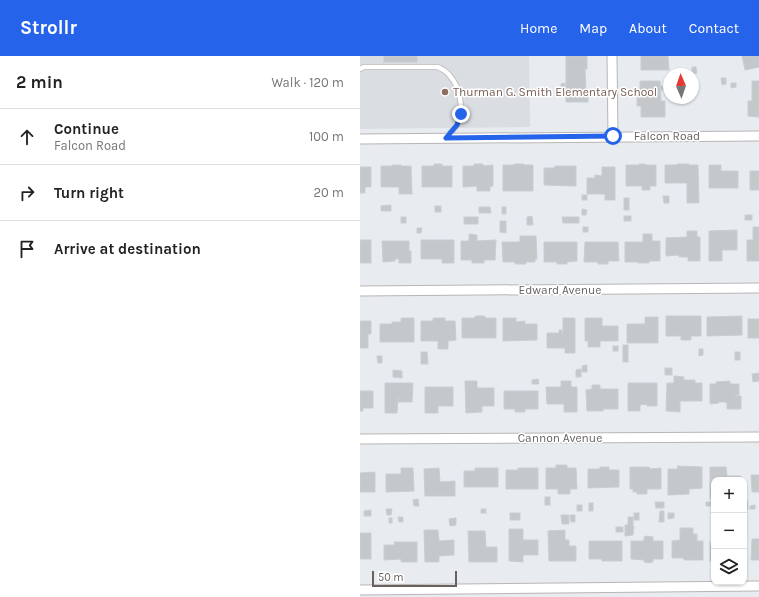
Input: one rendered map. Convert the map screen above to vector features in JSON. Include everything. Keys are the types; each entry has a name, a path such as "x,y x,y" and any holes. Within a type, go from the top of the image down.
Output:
{"street":[{"path":"612,56 613,136"},
{"name":"Falcon Road","path":"360,139 759,136"},
{"name":"Edward Avenue","path":"360,291 759,288"},
{"name":"Cannon Avenue","path":"360,439 759,437"},
{"path":"360,590 759,586"}],"lane":[{"path":"360,69 364,67 438,67 445,71 451,76 457,86 460,98 461,114 457,125 446,138"}],"shaded area":[{"name":"Thurman G. Smith Elementary School","path":"360,56 529,56 530,127 360,129"}],"building":[{"path":"384,56 417,56 417,62 384,62"},
{"path":"566,56 587,56 587,69 585,69 588,102 566,102"},
{"path":"641,56 668,56 669,68 663,68 663,70 641,70"},
{"path":"742,56 759,56 759,67 745,70"},
{"path":"721,78 726,78 726,84 722,85"},
{"path":"640,81 660,81 661,101 665,104 665,117 641,117 641,106 637,106 637,94 640,94"},
{"path":"752,81 759,81 759,117 748,116 748,101 752,101"},
{"path":"565,83 565,89 561,89 561,84"},
{"path":"731,83 736,83 736,87 731,88"},
{"path":"434,164 452,166 452,187 422,187 422,166 434,166"},
{"path":"474,164 483,164 483,166 493,165 493,186 490,187 490,191 477,191 477,186 463,187 463,166 474,166"},
{"path":"503,165 533,165 533,191 503,191"},
{"path":"626,165 656,165 656,186 650,186 650,190 642,190 642,186 626,186"},
{"path":"665,165 698,165 699,203 687,203 687,183 665,183"},
{"path":"709,165 721,165 721,171 738,171 738,188 709,188"},
{"path":"381,166 411,166 412,194 399,194 399,187 381,187"},
{"path":"555,166 576,166 576,186 544,185 544,168 555,168"},
{"path":"360,167 371,167 371,187 365,187 365,193 360,193"},
{"path":"602,167 615,167 615,200 605,200 605,194 587,194 587,178 595,178 595,175 602,176"},
{"path":"750,171 759,171 759,190 750,190"},
{"path":"582,195 587,195 587,200 582,200"},
{"path":"663,196 669,196 669,203 664,203"},
{"path":"624,198 629,198 629,210 624,210"},
{"path":"391,205 391,211 381,211 381,206"},
{"path":"435,206 441,206 441,212 435,212"},
{"path":"479,207 490,207 491,213 479,213"},
{"path":"502,207 506,207 506,214 502,214"},
{"path":"582,209 587,210 586,215 582,215"},
{"path":"745,215 752,215 752,220 745,220"},
{"path":"532,216 533,225 527,225 527,217"},
{"path":"624,216 631,216 631,221 624,221"},
{"path":"401,217 406,217 406,223 401,223"},
{"path":"464,217 478,217 478,224 464,224"},
{"path":"562,217 579,217 579,223 563,223"},
{"path":"500,221 506,221 506,233 500,232"},
{"path":"583,227 588,227 588,232 583,232"},
{"path":"753,227 759,227 759,261 747,261 747,240 753,240"},
{"path":"417,228 422,228 421,233 417,233"},
{"path":"737,230 737,250 722,250 722,261 709,261 709,231"},
{"path":"687,231 697,231 697,237 700,237 700,261 688,261 688,257 679,257 679,255 666,256 666,238 687,237"},
{"path":"469,234 477,235 477,241 496,240 495,260 484,260 484,263 472,263 472,260 461,260 461,241 469,241"},
{"path":"643,234 652,234 652,241 660,241 660,261 649,261 649,263 625,262 625,242 643,242"},
{"path":"520,236 536,236 537,259 535,259 535,262 526,262 526,264 503,262 502,242 520,242"},
{"path":"360,240 371,240 371,263 360,263"},
{"path":"421,240 454,240 454,263 442,263 442,259 421,259"},
{"path":"382,241 409,241 411,263 399,263 399,259 395,259 395,261 383,262"},
{"path":"544,242 577,242 577,261 567,262 567,264 544,262"},
{"path":"585,242 618,242 619,261 608,261 608,264 584,262"},
{"path":"475,316 496,318 496,338 462,338 462,318 475,318"},
{"path":"666,316 701,316 701,336 691,336 691,340 681,340 681,336 666,336"},
{"path":"742,316 742,335 707,336 707,317"},
{"path":"645,317 658,317 658,343 627,343 627,324 645,324"},
{"path":"401,318 414,318 414,342 380,342 380,324 401,322"},
{"path":"433,318 445,318 445,321 455,321 456,340 448,341 448,349 438,349 438,341 421,341 421,321 433,321"},
{"path":"503,318 516,318 516,322 525,321 525,324 537,324 537,340 503,341"},
{"path":"563,318 575,318 575,353 565,353 565,348 547,348 547,333 559,333 559,330 562,330 563,333"},
{"path":"585,318 602,318 602,326 618,326 618,341 600,341 600,347 588,347 588,341 585,341"},
{"path":"748,319 759,319 759,338 748,338"},
{"path":"360,321 371,321 371,334 368,334 368,348 360,348"},
{"path":"623,345 628,345 628,362 623,362"},
{"path":"613,346 618,346 618,351 613,351"},
{"path":"699,349 703,349 703,355 699,356"},
{"path":"421,352 427,352 428,364 421,364"},
{"path":"735,352 740,352 740,360 735,360"},
{"path":"377,356 382,356 382,363 378,363"},
{"path":"587,365 587,372 582,372 582,366"},
{"path":"665,368 672,368 672,375 665,375"},
{"path":"581,369 581,377 576,377 576,370"},
{"path":"393,370 402,371 402,378 393,377"},
{"path":"759,373 759,381 753,382 752,374"},
{"path":"674,376 684,377 684,380 695,380 695,383 702,383 702,401 680,401 680,412 666,411 667,383 674,383"},
{"path":"538,379 539,384 532,384 532,380"},
{"path":"465,381 477,381 477,388 494,388 494,406 482,406 482,412 466,413"},
{"path":"561,381 571,381 571,387 577,387 577,412 564,412 564,404 547,404 546,387 561,387"},
{"path":"730,381 730,384 739,384 739,395 735,396 741,396 741,409 727,409 727,403 725,402 710,404 710,384"},
{"path":"385,383 413,383 412,402 398,402 398,397 397,413 385,413"},
{"path":"628,383 657,383 657,406 647,406 647,404 640,405 640,411 628,411"},
{"path":"592,385 600,385 600,389 618,389 618,409 587,411 586,390 592,389"},
{"path":"425,387 453,387 453,406 438,406 438,413 425,413"},
{"path":"360,391 373,391 373,408 363,408 363,411 360,411"},
{"path":"504,391 538,391 538,409 525,409 525,412 515,412 515,409 504,409"},
{"path":"556,465 567,465 567,468 576,468 577,489 570,489 570,494 558,494 558,489 546,489 546,468 556,468"},
{"path":"677,466 702,467 702,488 689,489 689,494 668,495 668,469 678,469"},
{"path":"600,467 609,467 609,470 619,470 619,487 588,488 588,469 600,469"},
{"path":"630,467 649,467 650,469 661,468 661,489 647,489 647,494 637,494 637,492 633,492 633,489 630,489"},
{"path":"710,467 726,467 727,476 741,476 711,477 710,499"},
{"path":"401,468 413,468 414,491 386,492 386,474 401,474"},
{"path":"439,468 440,482 455,481 455,496 425,496 424,469"},
{"path":"475,468 498,468 498,487 464,487 464,471 475,471"},
{"path":"518,468 538,468 538,489 506,489 506,470 518,470"},
{"path":"375,472 375,492 360,492 360,473"},
{"path":"751,475 759,475 759,492 752,492"},
{"path":"545,497 550,497 550,505 545,505"},
{"path":"418,499 419,506 414,506 413,500"},
{"path":"655,502 664,502 664,508 656,508"},
{"path":"706,502 711,502 711,506 706,506"},
{"path":"589,503 593,503 593,511 589,511"},
{"path":"577,505 582,505 582,511 577,511"},
{"path":"755,505 755,509 750,509 750,506"},
{"path":"386,509 392,509 391,515 387,515"},
{"path":"481,509 486,509 486,513 481,513"},
{"path":"371,510 371,516 364,516 364,511"},
{"path":"660,511 664,511 664,522 659,522"},
{"path":"510,513 520,513 520,520 510,520"},
{"path":"634,513 639,513 639,520 634,520"},
{"path":"668,513 674,513 674,518 668,519"},
{"path":"561,515 569,515 569,524 562,524"},
{"path":"570,515 575,515 575,522 571,522"},
{"path":"398,517 403,517 403,522 399,522"},
{"path":"628,517 633,517 633,535 625,536 625,525 628,525"},
{"path":"389,518 392,518 392,523 389,523"},
{"path":"456,518 456,525 450,526 449,519"},
{"path":"616,527 623,527 623,532 616,532"},
{"path":"680,528 693,528 693,534 697,534 697,541 703,541 703,560 684,560 684,558 672,558 672,541 680,540"},
{"path":"509,529 523,529 523,540 538,540 538,555 523,555 523,562 509,561"},
{"path":"424,530 438,530 439,541 454,540 454,555 439,556 439,562 425,562"},
{"path":"565,530 565,540 569,540 569,546 576,546 576,561 549,561 548,531"},
{"path":"468,531 485,531 486,547 497,547 497,562 469,562"},
{"path":"360,533 371,533 371,559 360,559"},
{"path":"644,537 653,537 653,541 663,541 663,559 653,559 653,562 651,563 644,562 644,560 631,559 631,541 644,541"},
{"path":"752,539 759,539 759,560 751,560"},
{"path":"589,541 622,541 622,561 602,561 602,559 589,559"},
{"path":"394,542 417,542 417,562 401,562 401,559 384,560 384,545 395,545"},
{"path":"710,542 711,542 711,561"}],"place":[{"name":"Thurman G. Smith Elementary School","path":"445,92"}],"route":[{"path":"461,114 457,125 446,138 613,136"}]}
